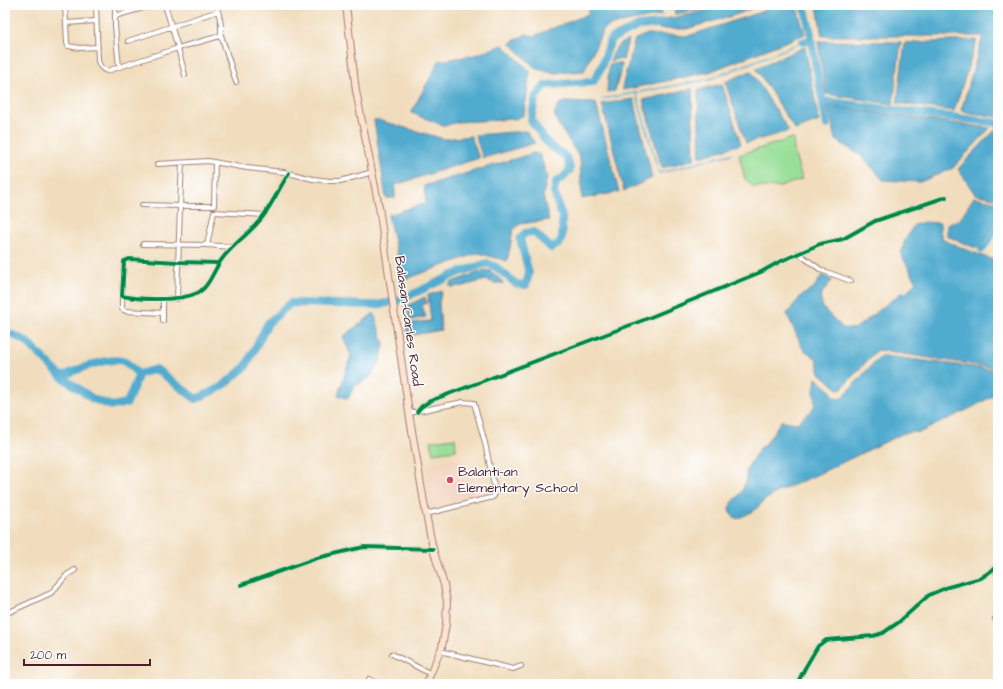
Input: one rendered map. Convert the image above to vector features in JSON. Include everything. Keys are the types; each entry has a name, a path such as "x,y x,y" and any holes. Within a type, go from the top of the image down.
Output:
{"main road":[{"name":"Balasan-Carles Road","path":"346,5 356,91 373,172 395,308 409,413 426,514 433,549 444,585 447,602 446,624 440,651 426,684"}],"street":[{"path":"65,5 68,46 80,48 98,47"},
{"path":"96,5 98,61 100,67 107,71 221,35"},
{"path":"115,5 114,26 119,67"},
{"path":"115,16 146,6 157,5"},
{"path":"166,5 185,75"},
{"path":"216,5 221,35 236,82"},
{"path":"128,41 218,11"},
{"path":"66,23 96,21"},
{"path":"157,164 208,161 288,173 313,179 340,181 373,172"},
{"path":"207,246 214,212 215,162"},
{"path":"176,299 182,163"},
{"path":"122,296 176,299 202,291 219,263 232,247 244,238 264,215 288,173"},
{"path":"417,412 420,407 430,401 641,321 761,272 779,262 820,244 843,239 875,221 946,197"},
{"path":"142,205 214,206"},
{"path":"214,212 264,215"},
{"path":"143,244 232,247"},
{"path":"798,253 821,270 851,280"},
{"path":"163,313 126,311 122,309 124,261 128,258 177,262 219,263"},
{"path":"163,299 163,321"},
{"path":"409,413 463,402 474,403 485,443 495,494 493,497 426,514"},
{"path":"241,585 317,558 364,547 433,549"},
{"path":"797,684 804,668 818,646 826,640 873,636 883,633 899,622 929,595 948,587 981,578 996,567 998,577"},
{"path":"5,614 52,593 67,576 75,570"},
{"path":"440,651 513,669 521,666"},
{"path":"392,654 431,674"},
{"path":"369,678 378,684"},
{"path":"466,684 475,684"}],"shaded area":[{"name":"Balanti-an Elementary School","path":"467,456 478,497 430,509 425,464"}],"green space":[{"path":"793,138 794,151 802,179 780,187 753,187 745,179 739,155"},
{"path":"455,438 456,450 433,453 431,441"}],"water":[{"path":"589,5 660,5 662,15 611,25 603,30 584,71 555,73 536,69 510,43 526,34 534,36 588,14"},
{"path":"673,5 710,5 700,10 675,14"},
{"path":"720,5 762,5 732,16 686,29 659,29 660,20 698,13"},
{"path":"776,5 796,5 805,34 709,72 623,90 622,87 635,39 648,34 688,36 758,13"},
{"path":"817,5 998,5 998,117 961,111 983,36 822,36"},
{"path":"628,40 623,60 617,59 610,61 616,48"},
{"path":"977,40 954,111 897,103 905,43"},
{"path":"818,41 901,42 893,104 826,94"},
{"path":"503,45 530,71 524,115 515,119 507,118 500,120 457,122 445,126 411,113 439,61 475,55"},
{"path":"805,47 819,121 795,130 756,68"},
{"path":"618,63 622,65 615,91 607,92 609,65"},
{"path":"751,71 789,131 746,143 725,82"},
{"path":"722,84 741,144 700,157 698,90"},
{"path":"692,89 694,159 662,168 643,100"},
{"path":"634,99 652,178 624,191 602,104"},
{"path":"566,102 596,103 619,192 582,199 580,158 558,124 554,114 559,104"},
{"path":"828,106 990,128 953,168 920,182 883,180 864,158 836,140"},
{"path":"374,120 444,139 471,136 479,158 395,185 395,198 386,198"},
{"path":"996,129 998,130 998,199 975,194 958,169"},
{"path":"526,131 535,143 483,158 475,135"},
{"path":"534,153 540,155 547,177 543,196 549,220 520,224 513,230 507,261 478,253 403,280 388,215 426,203 424,186"},
{"path":"974,197 998,202 998,219 978,247 973,247 947,236 947,224 959,220"},
{"path":"924,222 940,223 940,231 943,240 998,261 998,366 990,367 877,350 842,388 838,389 820,373 816,358 803,349 787,314 801,296 813,289 822,275 832,280 820,296 823,308 843,328 855,329 901,293 907,293 916,281 901,255 905,240 914,225"},
{"path":"485,270 491,271 504,283 495,283 485,280 464,286 452,287 449,285 452,282"},
{"path":"442,291 439,302 441,330 408,336 407,327 411,323 431,321 428,295"},
{"path":"425,297 427,303 422,305 426,317 411,320 407,308 409,305"},
{"path":"374,313 384,344 380,362 369,378 354,387 348,399 338,395 351,355 343,337"},
{"path":"880,356 998,370 998,393 921,432 904,433 779,491 765,500 754,511 737,519 733,516 729,509 741,493 747,479 746,471 759,449 765,445 781,421 798,423 814,408 816,378 830,390 837,399 842,398"}],"waterway":[{"path":"803,42 811,40 804,5"},
{"path":"5,334 11,334 26,341 62,377 93,399 112,406 127,403 139,374 156,369 196,399 223,386 246,366 268,323 291,303 375,305 398,301 455,274 487,263 496,267 516,284 526,285 529,273 520,239 525,233 534,232 551,248 559,244 562,237 562,217 554,192 556,182 563,178 570,170 569,163 565,156 549,144 531,120 536,96 546,85 593,82 601,68 611,39 639,26 669,23"},
{"path":"811,40 827,125"},
{"path":"602,99 710,79 803,42"},
{"path":"636,93 659,173 731,154"},
{"path":"823,101 998,123"},
{"path":"982,249 998,225"},
{"path":"62,377 84,367 111,360 125,362 139,374"}],"cycle path":[{"path":"219,263 129,259 124,261 122,296 149,299 171,299 190,296 201,291 208,283 219,263 227,253 254,227 264,215 289,173"},
{"path":"417,412 421,407 430,401 641,321 761,272 779,262 820,244 843,239 875,221 946,197"},
{"path":"241,585 317,558 364,547 433,549"},
{"path":"797,684 818,646 826,640 873,636 883,633 899,622 929,595 948,587 981,578 995,568"}],"place":[{"name":"Balanti-an Elementary School","path":"450,480"}]}
